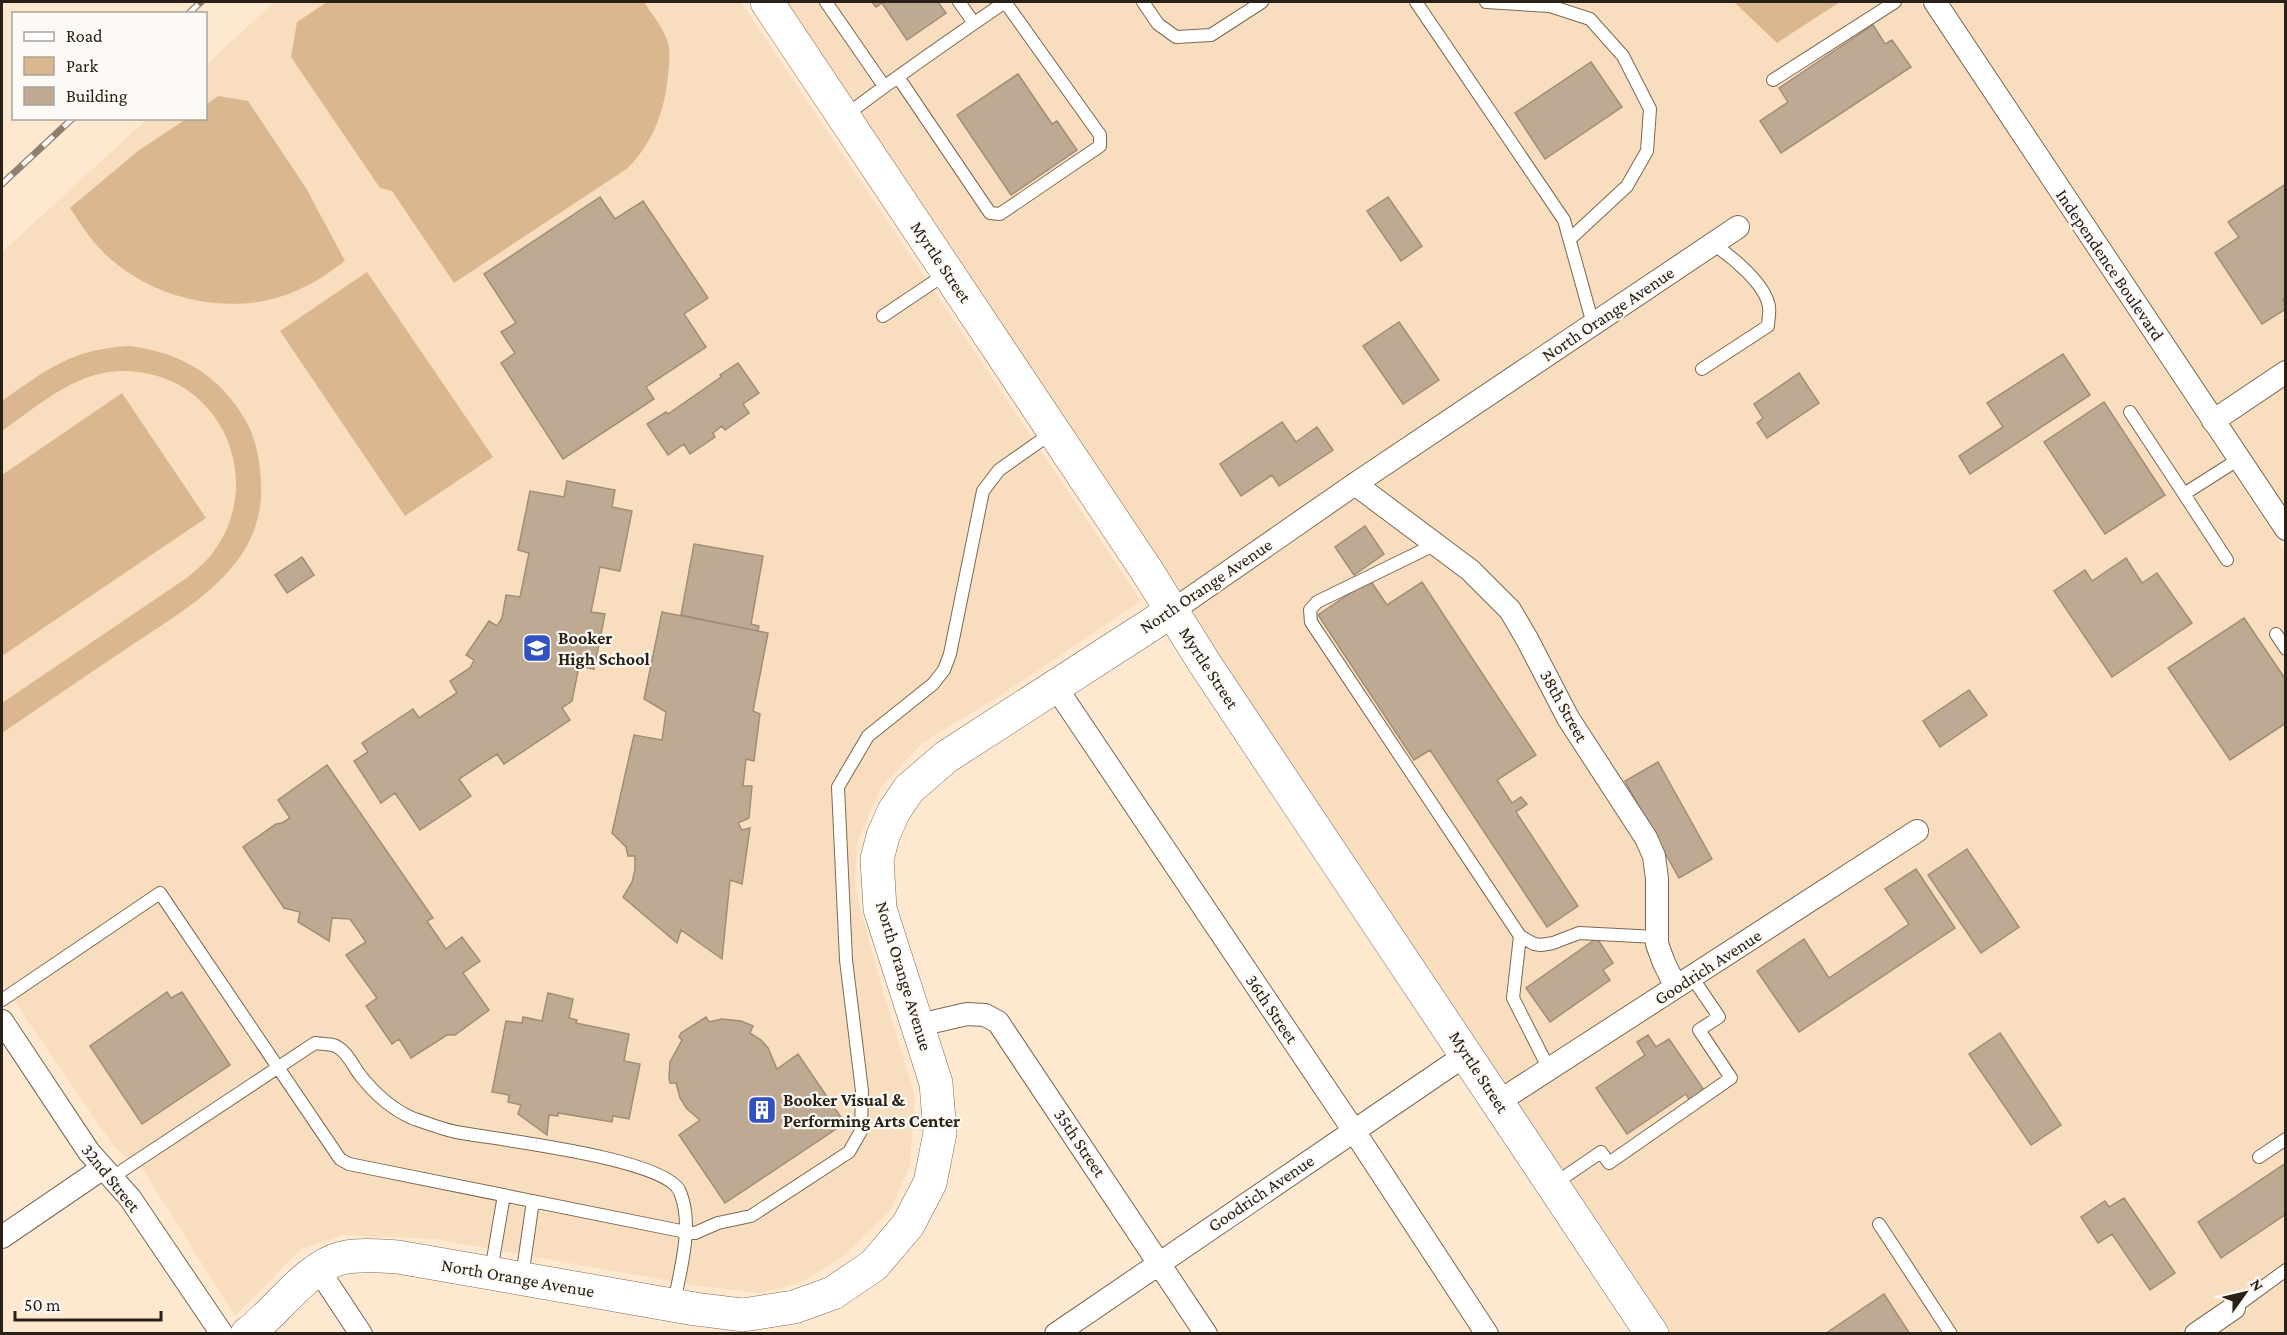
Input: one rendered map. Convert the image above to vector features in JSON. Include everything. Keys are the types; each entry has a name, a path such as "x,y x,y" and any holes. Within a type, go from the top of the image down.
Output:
{"street":[{"name":"Myrtle Street","path":"767,2 1652,1334"},
{"name":"Independence Boulevard","path":"1935,2 2286,529"},
{"name":"North Orange Avenue","path":"247,1334 262,1323 318,1269 341,1258 398,1257 743,1315 794,1307 833,1293 874,1264 908,1225 930,1183 940,1133 936,1083 880,909 877,859 894,811 909,789 927,771 954,751 1172,611 1355,484 1738,227"},
{"path":"2214,421 2286,372"},
{"name":"38th Street","path":"1355,484 1470,570 1510,610 1568,718 1646,837 1654,856 1657,879 1657,937 1661,958 1684,982"},
{"name":"36th Street","path":"1055,686 1354,1131 1487,1334"},
{"name":"Goodrich Avenue","path":"1498,1102 1917,831"},
{"name":"35th Street","path":"919,1025 967,1014 985,1015 998,1022 1206,1334"},
{"name":"32nd Street","path":"2,1021 89,1152 130,1198 222,1334"},
{"name":"Goodrich Avenue","path":"1056,1334 1467,1054"},
{"path":"3,1233 107,1173"},
{"path":"318,1269 361,1334"},
{"path":"2196,1334 2234,1308"}],"lane":[{"path":"826,2 884,86"},
{"path":"959,2 974,23"},
{"path":"844,117 884,86 1005,2 1100,135 1100,146 1000,214 990,213 898,77"},
{"path":"1143,2 1158,24 1176,37 1210,35 1262,2"},
{"path":"1416,2 1564,220 1593,324"},
{"path":"1486,2 1550,6 1590,19 1623,56 1650,109 1647,151 1628,186 1570,238"},
{"path":"1773,80 1896,2"},
{"path":"1702,369 1768,326 1769,305 1760,286 1729,255 1713,244"},
{"path":"883,316 948,273"},
{"path":"2130,412 2227,560"},
{"path":"2,1000 160,893 340,1159 349,1164 686,1232 695,1233 718,1223 751,1216 849,1152 861,1131 862,1091 846,960 838,787 868,736 933,684 945,670 983,491 999,470 1054,431"},
{"path":"2184,494 2239,459"},
{"path":"1436,544 1327,596 1312,606 1309,615 1332,656 1520,936 1534,944 1541,945 1579,933 1657,937"},
{"path":"2276,634 2286,649"},
{"path":"1520,936 1513,999 1549,1069"},
{"path":"1553,1185 1601,1152 1608,1163 1731,1078 1699,1030 1719,1017 1684,982"},
{"path":"107,1173 315,1043 335,1045 389,1105 412,1117 453,1131 539,1144 652,1170 680,1189 686,1232 674,1305"},
{"path":"2259,1156 2286,1139"},
{"path":"504,1195 506,1276"},
{"path":"506,1276 533,1202"},
{"path":"1879,1224 1951,1334"},
{"path":"2234,1308 2286,1270"}],"shaded area":[{"name":"Booker High School","path":"274,2 741,2 1141,601 1003,694 922,743 880,789 857,844 855,888 915,1096 910,1165 890,1211 845,1255 804,1281 761,1293 697,1286 435,1239 343,1235 301,1249 235,1316 143,1170 115,1148 2,984 2,252 146,120 207,120 207,64"},
{"path":"781,2 1734,2 1777,43 1840,2 1921,2 2285,551 2285,1333 2214,1333 2249,1310 2237,1293 2179,1333 1665,1333 1513,1105 1931,833 1921,816 1502,1088 1186,613 1361,492 1752,229 1742,213 1350,475 1176,596"},
{"path":"1948,2 2285,2 2285,360 2217,406"},
{"path":"2285,384 2285,509 2229,423"}],"green space":[{"path":"327,2 644,2 662,29 669,47 666,88 661,113 651,136 628,168 454,283 392,191 380,188 291,57 297,22"},
{"path":"1734,2 1840,2 1777,43"},
{"path":"218,96 248,101 306,188 345,261 316,281 281,296 255,302 228,304 175,295 150,285 127,272 106,255 91,238 70,208 138,151 184,120 207,120 207,104"},
{"path":"367,272 493,457 405,516 280,331"},
{"path":"129,346 165,354 197,368 224,391 236,405 246,421 257,450 261,482 259,512 250,539 236,562 196,601 2,733 2,703 188,577 211,555 227,529 234,505 236,480 233,456 224,433 211,412 193,395 171,381 133,371 94,375 52,395 2,431 2,401 32,380 75,357 109,348"},
{"path":"122,393 206,518 2,656 2,475"}],"building":[{"path":"872,2 938,2 946,13 907,40 882,3 876,7"},
{"path":"1873,25 1885,44 1892,40 1911,67 1781,153 1760,121 1788,102 1779,88"},
{"path":"1591,62 1622,107 1545,159 1515,113"},
{"path":"1018,74 1052,124 1057,121 1077,150 1011,195 957,115"},
{"path":"2286,184 2286,298 2283,299 2286,309 2262,324 2215,253 2239,237 2228,222"},
{"path":"600,197 615,219 643,201 708,298 684,314 706,347 646,387 654,399 563,459 501,363 515,353 501,332 516,323 484,274"},
{"path":"1388,197 1422,246 1401,261 1367,211"},
{"path":"1399,322 1439,380 1403,404 1363,346"},
{"path":"2063,354 2090,395 1970,474 1959,456 2003,427 1987,403"},
{"path":"738,363 759,393 743,404 749,413 725,430 722,426 713,433 715,437 690,454 684,444 668,455 647,424 666,412 668,414"},
{"path":"1799,373 1819,403 1767,438 1757,423 1763,418 1754,404"},
{"path":"2104,402 2165,495 2105,534 2044,442"},
{"path":"1282,422 1296,442 1317,427 1333,450 1279,486 1272,475 1241,496 1220,464"},
{"path":"567,481 615,490 612,507 632,511 620,571 600,567 591,612 605,614 594,669 579,666 572,701 562,708 570,720 504,764 497,754 459,779 471,796 420,830 395,793 381,803 354,761 368,752 362,743 413,709 419,718 457,693 450,681 470,668 474,660 466,655 489,621 497,626 502,618 506,595 520,597 529,553 518,550 530,491 564,497"},
{"path":"1365,526 1384,554 1354,575 1335,547"},
{"path":"694,544 763,556 751,624 759,626 758,631 681,615"},
{"path":"302,557 314,575 287,593 275,575"},
{"path":"2126,558 2142,583 2157,573 2192,623 2112,677 2054,591 2085,570 2092,581"},
{"path":"1370,580 1387,605 1422,582 1536,755 1497,780 1512,803 1521,797 1527,804 1516,812 1578,906 1547,927 1430,750 1414,760 1318,615"},
{"path":"662,612 768,633 753,711 760,714 754,761 746,759 743,786 752,786 749,818 738,823 742,830 750,828 742,884 730,880 722,959 681,930 677,943 623,897 632,882 635,856 628,856 626,847 612,833 634,735 662,740 666,712 644,699"},
{"path":"2244,618 2286,680 2286,723 2230,760 2168,668"},
{"path":"1969,690 1987,715 1940,747 1923,721"},
{"path":"1658,762 1712,859 1679,878 1625,781"},
{"path":"327,765 433,918 427,921 446,949 462,937 480,961 463,973 489,1010 455,1035 447,1035 411,1058 399,1039 392,1044 366,1006 377,998 346,955 366,942 350,919 332,918 329,941 298,922 300,912 284,908 243,847 276,824 290,818 278,800"},
{"path":"1967,849 2019,927 1981,953 1928,875"},
{"path":"1916,869 1955,928 1799,1032 1757,971 1804,939 1829,978 1909,924 1885,889"},
{"path":"1597,938 1613,963 1603,970 1610,980 1550,1022 1526,988"},
{"path":"167,992 171,998 182,992 230,1065 142,1124 90,1046"},
{"path":"548,993 573,999 569,1018 577,1020 576,1023 629,1034 624,1061 640,1064 629,1119 613,1116 612,1122 558,1113 558,1116 549,1115 547,1135 518,1114 521,1105 508,1102 509,1095 492,1092 506,1021 522,1023 523,1017 542,1021"},
{"name":"Booker Visual & Performing Arts Center","path":"706,1017 709,1022 722,1019 741,1021 753,1026 750,1033 768,1048 777,1069 798,1054 845,1123 725,1203 679,1135 700,1120 687,1109 680,1098 676,1083 670,1083 669,1078 670,1062 682,1040 679,1037 681,1033"},
{"path":"2000,1033 2061,1125 2031,1145 1969,1054"},
{"path":"1648,1035 1656,1047 1669,1039 1706,1093 1691,1103 1686,1094 1627,1134 1596,1088 1645,1055 1637,1042"},
{"path":"2286,1163 2286,1214 2221,1258 2198,1222"},
{"path":"2124,1198 2175,1273 2150,1290 2112,1234 2098,1243 2081,1217 2105,1201 2109,1207"},
{"path":"1884,1294 1910,1334 1825,1334"}],"railway":[{"path":"190,12 201,2"},
{"path":"2,184 71,120"}],"place":[{"name":"Booker High School","path":"537,648"},
{"name":"Booker Visual & Performing Arts Center","path":"762,1110"}]}
